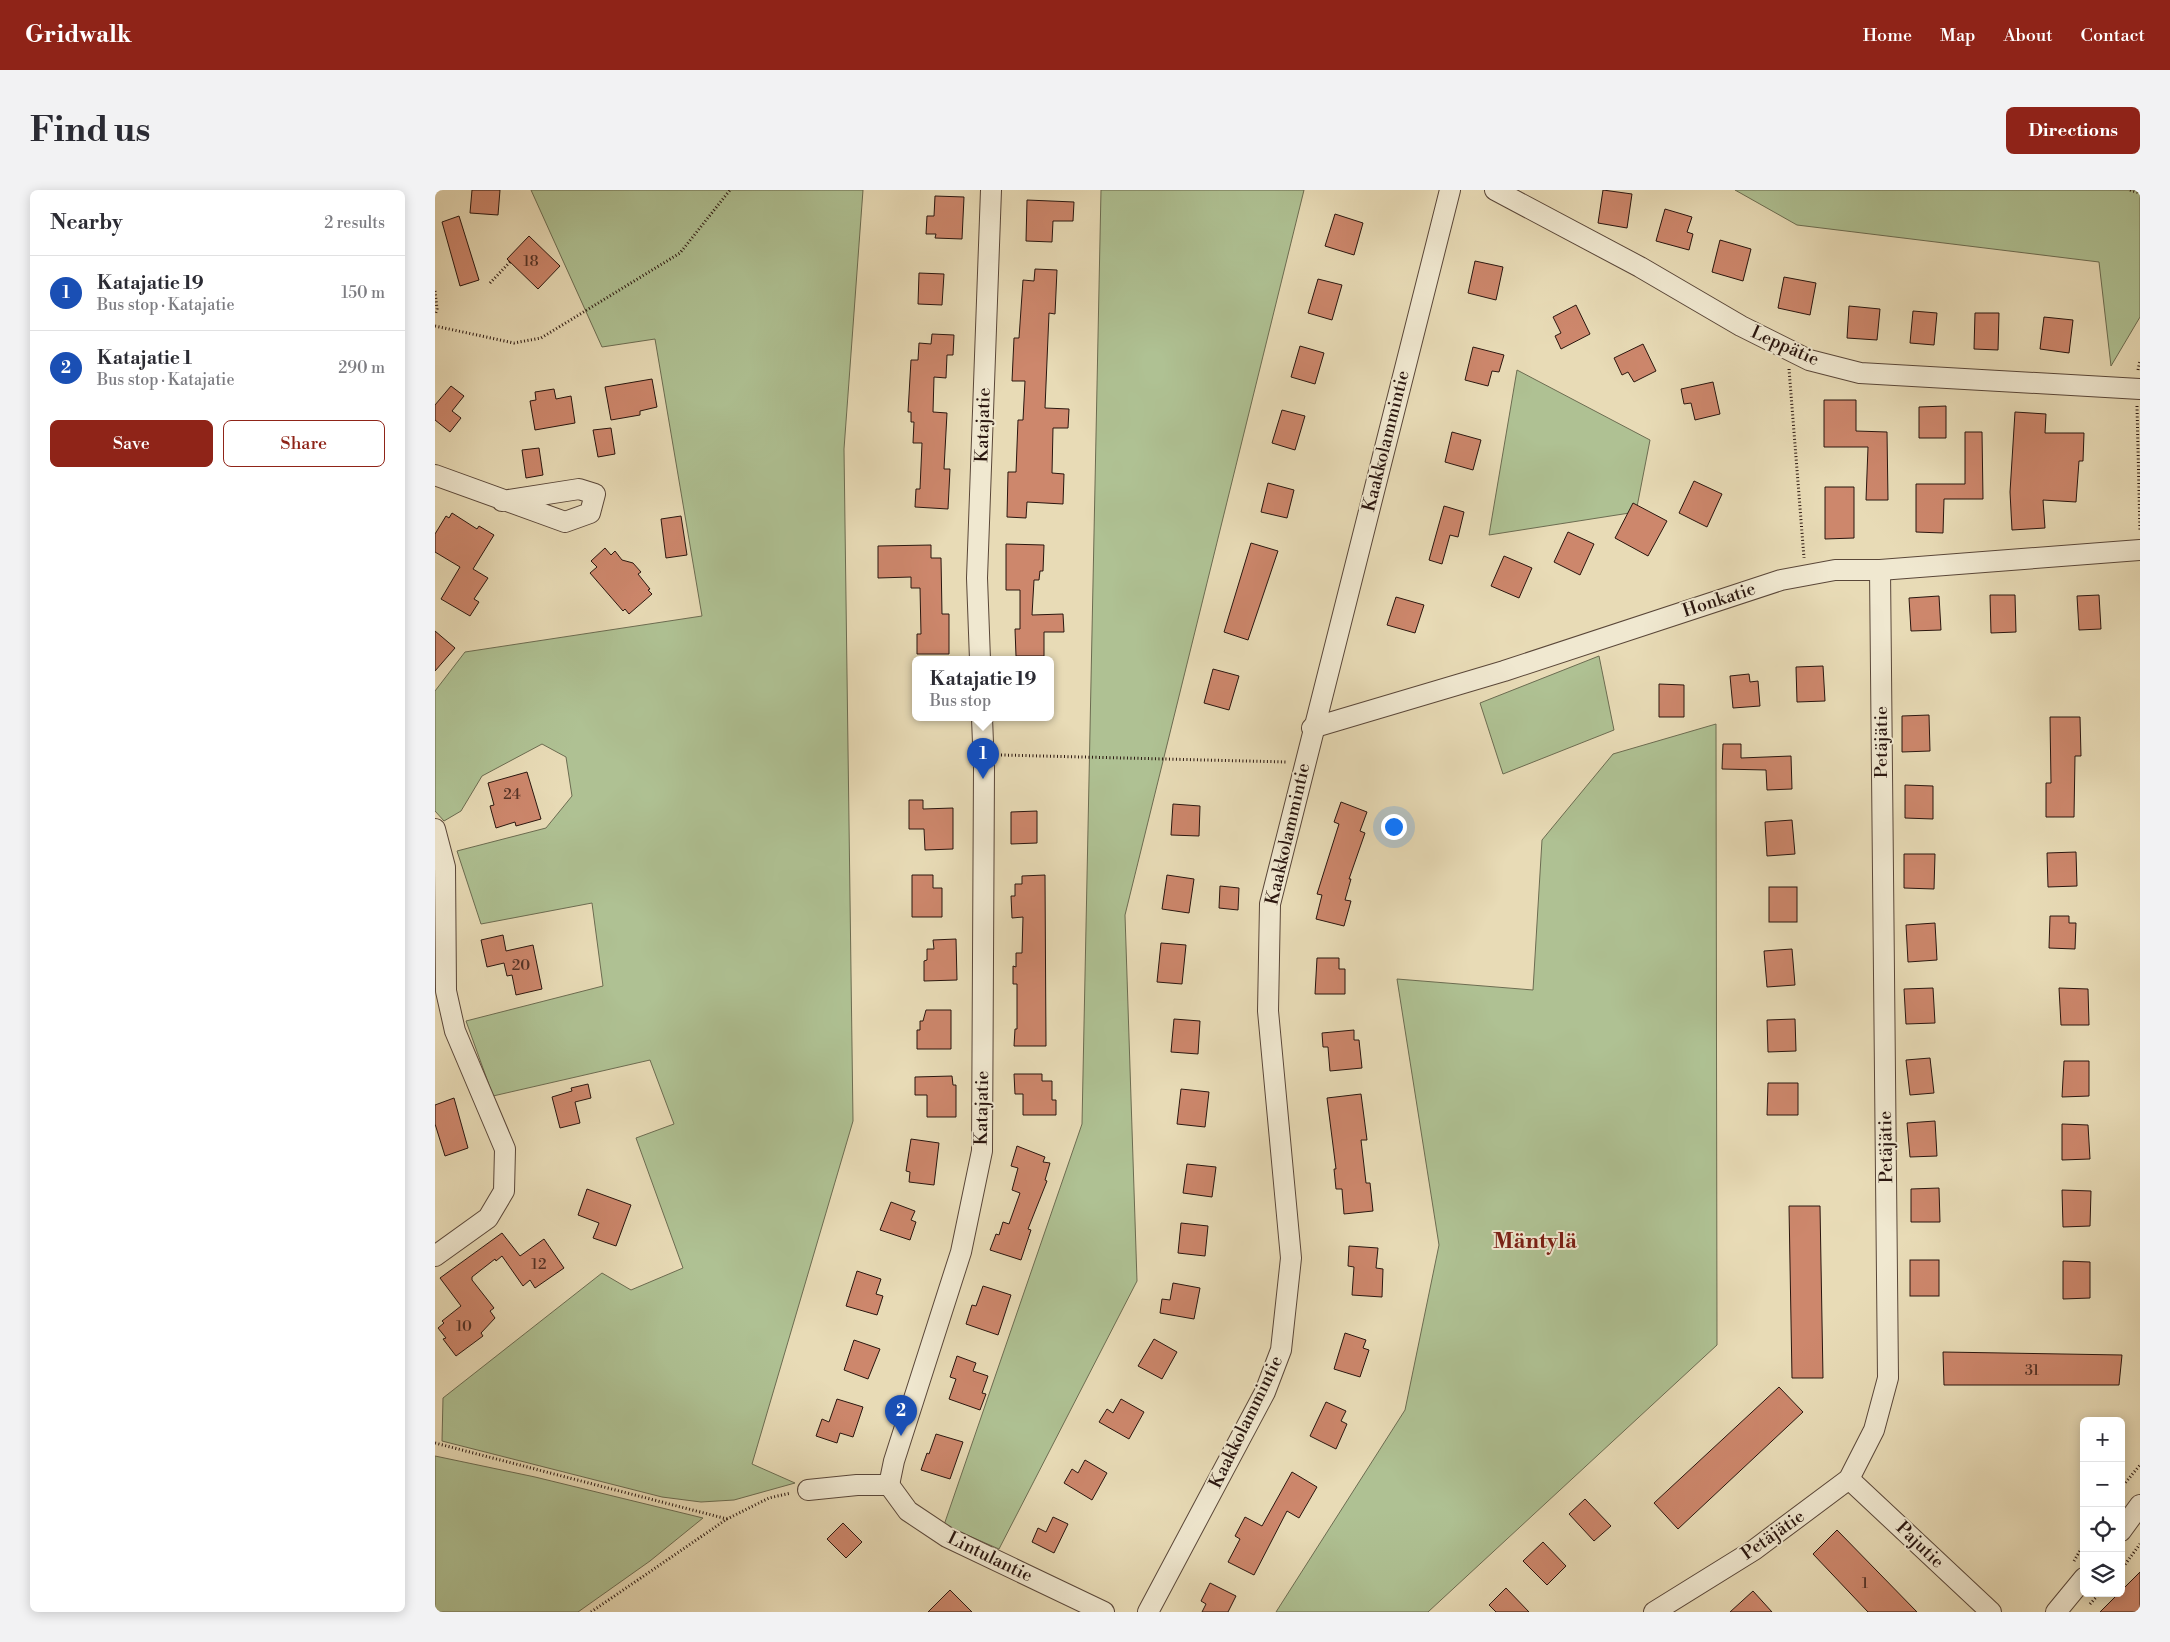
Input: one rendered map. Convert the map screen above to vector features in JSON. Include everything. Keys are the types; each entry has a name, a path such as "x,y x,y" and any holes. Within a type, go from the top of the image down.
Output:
{"street":[{"name":"Katajatie","path":"980,656 977,578 991,190"},
{"name":"Kaakkolammintie","path":"1148,1612 1265,1392 1281,1350 1291,1258 1268,1011 1270,904 1312,728 1450,190"},
{"name":"Leppätie","path":"1495,190 1640,268 1741,326 1809,360 1860,372 2138,388"},
{"path":"435,475 503,501"},
{"name":"Honkatie","path":"1312,728 1504,671 1781,580 1835,570 1880,570 2140,550"},
{"name":"Petäjätie","path":"1654,1612 1754,1550 1849,1478 1874,1430 1889,1378 1880,570"},
{"name":"Katajatie","path":"889,1485 894,1460 961,1252 982,1151 982,721"},
{"path":"435,829 440,869 446,992 455,1031 505,1149 504,1191 488,1218 435,1256"},
{"name":"Pajutie","path":"1849,1478 1991,1612"},
{"path":"807,1490 857,1485 889,1485"},
{"name":"Lintulantie","path":"889,1485 908,1511 947,1537 1104,1612"},
{"path":"2125,1526 2140,1505"},
{"path":"2056,1612 2080,1583"}],"path":[{"path":"435,326 514,343 541,338 567,324 680,253 730,190"},
{"path":"2130,190 2140,193"},
{"path":"490,283 510,262"},
{"path":"435,291 437,309 435,315"},
{"path":"1787,349 1806,576"},
{"path":"2140,361 2138,388 2140,533"},
{"path":"983,754 1305,763"},
{"path":"435,1443 727,1519"},
{"path":"2125,1483 2140,1465"},
{"path":"591,1612 727,1519 769,1498 807,1490"},
{"path":"2125,1566 2140,1544"}],"green space":[{"path":"531,190 863,190 844,449 853,1121 752,1464 795,1483 734,1500 701,1502 662,1497 442,1441 443,1398 602,1273 631,1290 683,1268 636,1138 674,1124 650,1060 493,1096 466,1021 603,986 592,903 481,924 457,851 546,828 572,796 566,757 542,744 482,776 461,811 444,821 435,811 435,691 465,652 702,616 655,339 602,347"},
{"path":"1101,190 1304,190 1125,915 1137,1281 999,1549 944,1525 1082,1124"},
{"path":"1735,190 2140,190 2140,317 2111,366 2099,262 1797,225"},
{"path":"1517,370 1650,440 1636,512 1489,535"},
{"path":"1599,656 1614,730 1503,774 1480,703"},
{"path":"1716,724 1717,1345 1428,1612 1276,1612 1405,1410 1439,1245 1397,979 1533,990 1542,840 1613,754"},
{"path":"435,1456 535,1477 703,1518 650,1561 578,1612 435,1612"}],"building":[{"path":"472,190 500,190 498,215 470,213"},
{"path":"1603,190 1632,194 1627,228 1598,223"},
{"path":"935,196 964,197 962,239 935,238 936,234 926,234 927,216 934,216"},
{"path":"1027,200 1074,202 1073,221 1053,221 1052,242 1026,241"},
{"path":"1665,209 1692,217 1687,232 1693,234 1689,250 1656,241"},
{"path":"1335,214 1363,223 1354,255 1325,246"},
{"path":"459,216 479,280 460,286 442,222"},
{"path":"529,236 560,266 538,289 507,259"},
{"path":"1720,240 1751,249 1743,281 1712,272"},
{"path":"1475,261 1503,267 1496,300 1468,293"},
{"path":"1035,269 1057,270 1055,314 1049,313 1045,408 1069,409 1068,428 1053,428 1052,473 1064,474 1063,504 1027,502 1026,518 1007,517 1008,472 1016,472 1018,420 1023,420 1025,381 1012,381 1014,338 1019,338 1023,280 1034,281"},
{"path":"919,273 944,274 942,305 918,304"},
{"path":"1784,277 1816,283 1810,315 1778,308"},
{"path":"1318,279 1342,285 1332,320 1308,313"},
{"path":"1576,305 1590,334 1561,349 1555,336 1561,333 1553,317"},
{"path":"1849,306 1880,309 1877,340 1847,338"},
{"path":"1913,311 1937,313 1934,345 1910,343"},
{"path":"1975,313 1999,313 1998,350 1974,349"},
{"path":"2044,317 2073,320 2069,353 2040,349"},
{"path":"932,334 954,335 953,355 947,355 946,378 934,377 933,412 947,413 944,469 950,469 948,509 915,507 916,489 920,489 922,443 913,443 914,422 911,422 911,412 908,412 911,360 918,360 919,343 931,344"},
{"path":"1643,344 1656,371 1634,382 1628,372 1622,375 1614,358"},
{"path":"1300,346 1324,353 1315,384 1291,377"},
{"path":"1473,347 1504,355 1499,372 1492,371 1488,386 1465,380"},
{"path":"652,379 657,407 640,411 640,415 611,420 605,387"},
{"path":"1713,382 1720,414 1695,420 1691,403 1684,404 1681,389"},
{"path":"451,386 464,396 452,411 461,418 450,432 435,420 435,405"},
{"path":"554,389 556,399 571,396 575,423 535,430 530,401 536,400 535,392"},
{"path":"1824,400 1856,400 1856,431 1887,432 1888,500 1866,500 1868,447 1824,447"},
{"path":"1946,406 1946,438 1919,438 1919,407"},
{"path":"1282,410 1305,416 1295,450 1272,443"},
{"path":"2015,412 2046,414 2045,433 2084,433 2083,461 2079,461 2076,502 2043,500 2045,528 2012,530 2010,492"},
{"path":"611,428 615,454 598,457 593,430"},
{"path":"1452,432 1481,440 1473,470 1445,462"},
{"path":"1965,432 1982,432 1983,499 1944,499 1943,533 1916,532 1916,484 1965,484"},
{"path":"539,448 543,475 526,478 522,450"},
{"path":"1694,481 1722,494 1707,527 1679,513"},
{"path":"1268,483 1294,490 1287,518 1261,512"},
{"path":"1825,487 1854,487 1854,538 1825,539"},
{"path":"1633,503 1667,521 1648,556 1615,538"},
{"path":"1444,506 1464,512 1458,537 1450,535 1442,564 1429,560"},
{"path":"452,513 477,529 479,526 494,535 473,569 488,578 474,599 479,602 470,616 441,599 460,567 435,552 435,534 446,516 449,518"},
{"path":"681,516 687,555 666,558 661,519"},
{"path":"1568,532 1594,544 1580,575 1554,562"},
{"path":"1251,543 1278,551 1248,640 1224,632"},
{"path":"1006,544 1044,545 1043,571 1040,571 1039,580 1034,580 1032,615 1063,614 1064,632 1044,632 1044,656 1016,656 1015,629 1020,629 1020,590 1006,590"},
{"path":"931,545 931,558 941,558 942,614 949,614 949,654 917,654 917,634 921,634 920,588 911,588 911,577 878,578 878,546"},
{"path":"605,548 611,555 615,551 622,560 633,563 641,572 638,574 652,594 629,614 625,609 623,611 590,573 597,567 591,561"},
{"path":"1504,556 1532,568 1519,598 1491,586"},
{"path":"1990,595 2015,595 2016,632 1991,633"},
{"path":"2099,595 2101,629 2079,630 2077,596"},
{"path":"1939,596 1941,630 1911,631 1909,598"},
{"path":"1396,597 1424,605 1415,633 1387,625"},
{"path":"435,631 455,648 435,671"},
{"path":"1823,666 1825,701 1797,702 1796,667"},
{"path":"1213,669 1239,676 1229,710 1204,703"},
{"path":"1749,674 1750,682 1758,681 1760,706 1733,708 1730,676"},
{"path":"1659,684 1684,685 1684,717 1659,717"},
{"path":"1929,715 1930,751 1902,752 1902,716"},
{"path":"2050,717 2080,717 2081,756 2075,756 2074,817 2046,817 2046,783 2051,783"},
{"path":"1723,744 1741,744 1741,758 1791,756 1792,789 1767,790 1766,770 1722,769"},
{"path":"527,772 541,819 516,826 515,822 496,828 490,806 494,805 488,783"},
{"path":"1905,785 1933,786 1933,819 1905,818"},
{"path":"909,800 923,800 923,809 953,808 953,849 925,850 924,829 909,829"},
{"path":"1341,802 1367,812 1360,831 1365,833 1349,879 1351,879 1345,900 1351,901 1344,926 1316,919 1322,895 1317,894 1339,824 1334,822"},
{"path":"1173,804 1200,806 1199,836 1171,835"},
{"path":"1037,811 1037,843 1011,844 1011,812"},
{"path":"1792,820 1795,854 1767,856 1765,822"},
{"path":"2076,852 2077,886 2048,887 2047,853"},
{"path":"1904,854 1935,854 1934,889 1904,888"},
{"path":"912,875 933,875 933,888 942,888 942,917 912,917"},
{"path":"1045,875 1046,1046 1014,1046 1015,1029 1017,1029 1017,984 1013,984 1013,966 1016,967 1016,953 1022,953 1023,917 1012,918 1011,896 1015,896 1015,884 1022,884 1022,876"},
{"path":"1167,875 1194,879 1189,913 1162,909"},
{"path":"1220,886 1239,888 1238,910 1219,908"},
{"path":"1769,887 1797,887 1797,922 1769,922"},
{"path":"2050,916 2069,916 2069,923 2076,923 2075,949 2049,948"},
{"path":"1935,923 1937,960 1908,962 1906,925"},
{"path":"503,935 506,951 533,945 542,989 516,995 512,975 507,976 504,963 487,967 481,940"},
{"path":"956,939 957,980 924,981 924,961 927,960 927,949 934,949 933,940"},
{"path":"1161,943 1186,945 1182,984 1157,982"},
{"path":"1792,949 1795,985 1767,987 1764,951"},
{"path":"1317,958 1339,958 1339,969 1345,969 1345,994 1315,994"},
{"path":"1933,988 1935,1023 1906,1024 1904,989"},
{"path":"2059,988 2088,989 2089,1025 2061,1025"},
{"path":"926,1010 951,1010 951,1049 917,1049 917,1030 920,1030 920,1021 923,1021"},
{"path":"1174,1019 1200,1021 1198,1054 1171,1052"},
{"path":"1795,1019 1796,1051 1768,1052 1767,1020"},
{"path":"1354,1030 1354,1040 1359,1040 1362,1068 1330,1071 1328,1047 1323,1047 1322,1033"},
{"path":"1930,1058 1934,1093 1910,1095 1906,1060"},
{"path":"2064,1061 2089,1061 2089,1096 2062,1097"},
{"path":"1014,1074 1042,1074 1042,1081 1052,1081 1052,1100 1056,1100 1056,1115 1023,1115 1023,1094 1015,1094"},
{"path":"952,1076 953,1085 956,1085 956,1117 927,1117 927,1095 915,1095 915,1077"},
{"path":"1768,1083 1798,1083 1798,1115 1767,1115"},
{"path":"588,1084 591,1098 575,1102 580,1123 560,1128 552,1097 572,1091 571,1088"},
{"path":"1181,1089 1209,1092 1205,1127 1177,1124"},
{"path":"1361,1094 1367,1140 1361,1140 1366,1183 1370,1183 1373,1211 1344,1214 1342,1189 1336,1189 1334,1169 1336,1169 1327,1098"},
{"path":"454,1098 468,1148 445,1156 435,1124 435,1105"},
{"path":"1935,1121 1937,1156 1910,1157 1907,1123"},
{"path":"2062,1124 2088,1125 2090,1159 2062,1160"},
{"path":"911,1139 939,1143 934,1185 909,1182 910,1172 906,1171"},
{"path":"1017,1146 1045,1157 1043,1162 1050,1163 1045,1180 1047,1181 1028,1229 1031,1230 1021,1260 990,1250 996,1234 999,1235 1003,1222 1009,1224 1020,1193 1012,1190 1018,1168 1011,1166"},
{"path":"1187,1164 1216,1167 1212,1197 1183,1193"},
{"path":"1939,1188 1940,1222 1911,1222 1911,1189"},
{"path":"587,1189 631,1205 616,1246 593,1238 599,1223 578,1215"},
{"path":"2062,1190 2091,1191 2090,1226 2063,1227"},
{"path":"891,1202 915,1211 911,1220 916,1222 910,1240 880,1230"},
{"path":"1789,1206 1820,1206 1823,1378 1792,1378"},
{"path":"1181,1223 1208,1226 1205,1256 1178,1253"},
{"path":"502,1233 520,1256 544,1239 564,1268 535,1288 530,1280 523,1286 502,1256 496,1261 495,1259 472,1277 472,1280 494,1308 490,1311 495,1318 481,1333 483,1336 456,1356 443,1339 446,1338 438,1328 444,1323 442,1321 461,1306 440,1278"},
{"path":"1349,1246 1378,1248 1376,1268 1383,1269 1382,1297 1352,1295 1354,1267 1348,1266"},
{"path":"1910,1260 1939,1260 1939,1296 1910,1296"},
{"path":"2063,1261 2090,1262 2090,1298 2063,1299"},
{"path":"857,1271 881,1279 876,1294 883,1296 877,1315 846,1306"},
{"path":"1173,1283 1200,1288 1194,1319 1160,1313 1162,1299 1170,1300"},
{"path":"983,1286 1011,1295 998,1335 966,1324 972,1305 976,1306"},
{"path":"1345,1333 1366,1340 1363,1348 1369,1350 1360,1377 1334,1369"},
{"path":"1154,1339 1177,1352 1162,1379 1138,1366"},
{"path":"854,1340 880,1349 868,1379 844,1370"},
{"path":"1943,1352 2122,1355 2119,1385 1944,1385"},
{"path":"957,1356 976,1363 973,1371 988,1376 982,1393 986,1394 980,1410 949,1399 956,1379 950,1377"},
{"path":"1779,1387 1803,1412 1678,1529 1654,1503"},
{"path":"837,1399 863,1407 853,1437 840,1433 837,1443 816,1436 822,1419 829,1422"},
{"path":"1121,1399 1144,1412 1129,1439 1099,1422 1107,1409 1113,1413"},
{"path":"1326,1402 1346,1411 1341,1421 1347,1424 1336,1449 1310,1436"},
{"path":"936,1434 963,1442 950,1479 921,1470"},
{"path":"1085,1460 1107,1473 1092,1500 1064,1483 1072,1469 1078,1473"},
{"path":"1292,1472 1317,1487 1299,1518 1287,1511 1254,1575 1228,1562 1240,1539 1235,1536 1245,1517 1262,1526"},
{"path":"1585,1499 1611,1526 1594,1541 1569,1514"},
{"path":"1053,1517 1068,1524 1054,1553 1032,1542 1038,1528 1046,1532"},
{"path":"843,1523 862,1542 846,1558 827,1539"},
{"path":"1837,1530 1917,1612 1868,1612 1813,1554"},
{"path":"1543,1542 1566,1566 1547,1585 1523,1561"},
{"path":"2140,1572 2140,1612 2100,1612 2115,1597 2125,1597 2125,1587"},
{"path":"1210,1583 1236,1596 1228,1612 1202,1612 1206,1604 1201,1601"},
{"path":"1506,1588 1529,1612 1496,1612 1489,1605"},
{"path":"950,1590 972,1612 928,1612"},
{"path":"1753,1591 1772,1612 1730,1612"}],"place":[{"name":"Katajatie 19","path":"983,779"},
{"name":"Katajatie 1","path":"901,1436"}],"district":[{"name":"Mäntylä","path":"1535,1241"}]}
